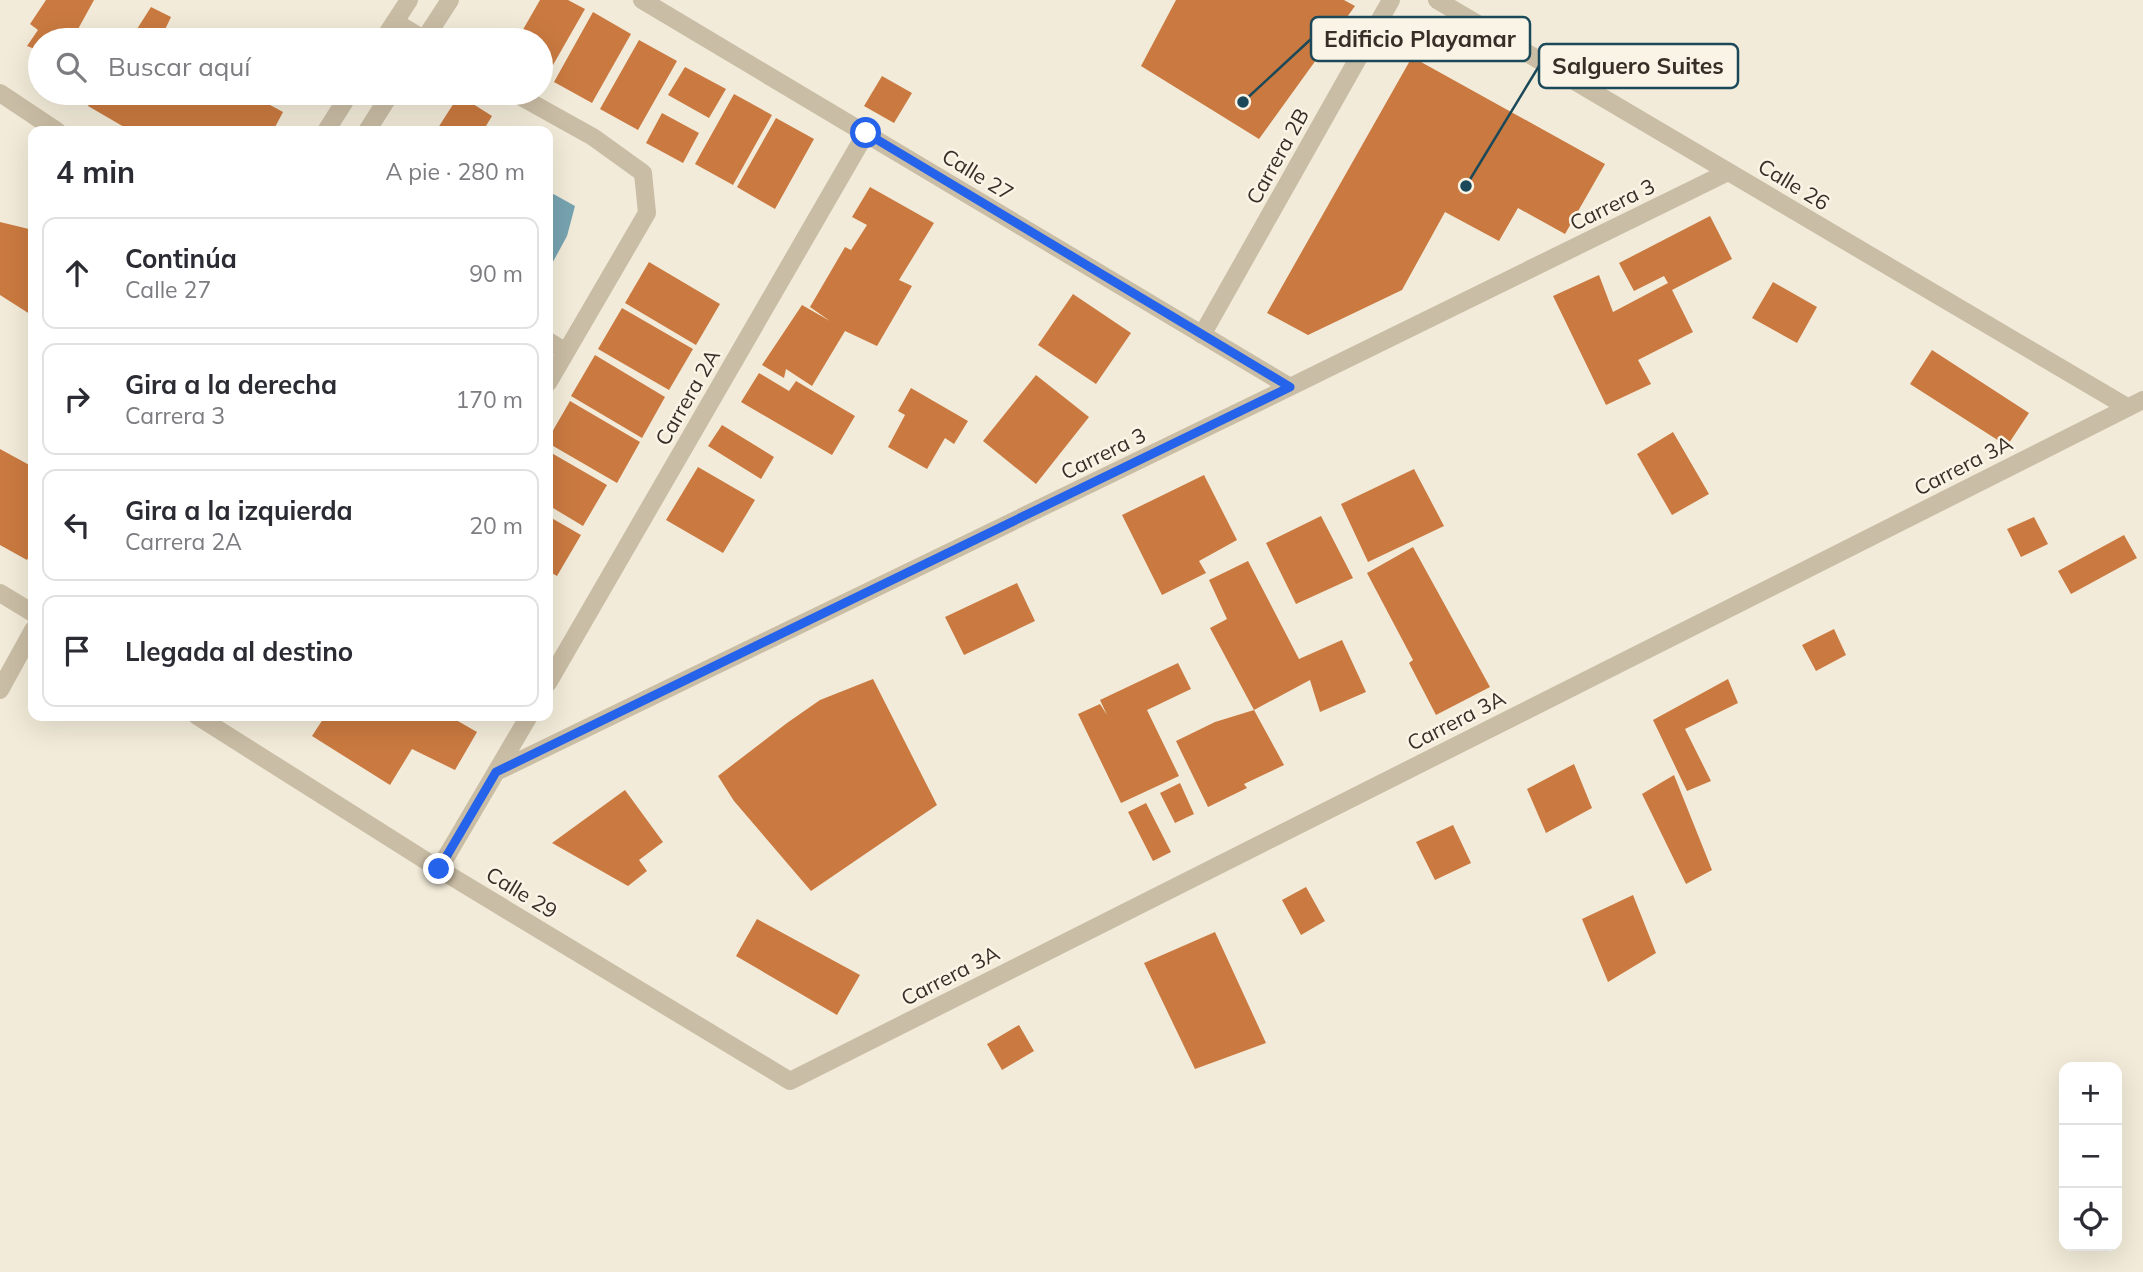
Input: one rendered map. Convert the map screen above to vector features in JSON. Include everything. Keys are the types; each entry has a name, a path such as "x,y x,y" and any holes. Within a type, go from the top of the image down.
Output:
{"street":[{"path":"391,28 409,0"},
{"path":"432,28 450,0"},
{"name":"Calle 27","path":"642,0 1290,387"},
{"name":"Carrera 2B","path":"1202,335 1391,0"},
{"name":"Calle 26","path":"1437,0 1728,172 2135,404"},
{"path":"395,22 405,28"},
{"path":"0,93 50,126"},
{"path":"329,126 342,105"},
{"path":"370,126 383,105"},
{"path":"536,105 593,137 643,173 647,213 553,374"},
{"name":"Carrera 2A","path":"553,674 866,133"},
{"name":"Carrera 3","path":"496,772 1728,172"},
{"path":"553,344 566,352"},
{"name":"Carrera 3A","path":"790,1081 2135,404"},
{"path":"0,593 28,609"},
{"path":"0,690 28,639"},
{"name":"Calle 29","path":"205,721 439,869 790,1081"},
{"path":"439,869 526,721"}],"water":[{"path":"553,194 575,206 567,236 553,262"}],"building":[{"path":"46,0 94,0 79,28 35,28 30,24"},
{"path":"540,0 568,0 585,9 553,65 553,28 524,28"},
{"path":"1176,0 1344,0 1355,6 1259,139 1141,66"},
{"path":"151,7 171,17 166,28 138,28"},
{"path":"593,12 631,34 592,103 554,82"},
{"path":"639,40 677,61 638,130 600,109"},
{"path":"1412,57 1605,164 1565,234 1518,208 1499,241 1445,212 1402,290 1308,335 1267,313"},
{"path":"685,67 726,89 709,118 668,95"},
{"path":"882,76 912,93 894,123 864,106"},
{"path":"734,94 772,115 733,185 695,164"},
{"path":"270,105 283,112 276,126 122,126 88,106"},
{"path":"453,105 475,105 492,116 486,126 439,126"},
{"path":"662,113 699,133 683,163 646,143"},
{"path":"776,118 814,139 775,209 737,187"},
{"path":"870,187 934,223 899,280 912,286 877,346 845,331 812,386 786,369 784,378 762,365 802,305 830,321 810,307 845,247 851,250 867,225 852,217"},
{"path":"1710,216 1732,259 1672,290 1693,332 1638,360 1651,384 1606,405 1553,296 1599,275 1613,312 1668,283 1664,276 1634,291 1619,263"},
{"path":"0,222 28,229 28,313 0,295"},
{"path":"649,262 720,304 696,345 625,303"},
{"path":"1773,282 1817,307 1797,343 1752,318"},
{"path":"1073,294 1131,333 1096,384 1038,345"},
{"path":"622,308 693,349 669,390 598,349"},
{"path":"1932,350 2029,413 2007,446 1910,384"},
{"path":"595,355 665,397 642,438 571,396"},
{"path":"759,373 789,391 796,381 855,416 832,455 741,402"},
{"path":"1036,375 1089,417 1036,484 983,441"},
{"path":"911,388 968,421 954,444 945,438 927,469 888,447 905,415 898,411"},
{"path":"570,401 640,442 617,483 553,446 553,430"},
{"path":"722,425 774,457 761,479 708,446"},
{"path":"1673,432 1709,494 1672,515 1637,454"},
{"path":"0,449 28,464 28,558 0,545"},
{"path":"553,454 607,485 583,526 553,508"},
{"path":"698,467 755,500 723,553 666,520"},
{"path":"1414,469 1444,526 1368,562 1341,504"},
{"path":"1204,475 1237,540 1199,561 1206,573 1162,595 1122,515"},
{"path":"1321,516 1353,578 1296,604 1266,543"},
{"path":"2034,517 2048,544 2021,557 2007,529"},
{"path":"553,519 581,535 557,576 553,574"},
{"path":"2124,535 2137,558 2071,594 2058,571"},
{"path":"1413,547 1490,687 1436,715 1409,663 1413,660 1367,573"},
{"path":"1248,561 1299,659 1342,640 1366,692 1320,712 1310,680 1254,710 1210,628 1227,619 1209,580"},
{"path":"1017,583 1035,621 964,655 945,617"},
{"path":"1834,629 1846,655 1816,671 1802,645"},
{"path":"1178,663 1191,689 1147,710 1179,776 1121,803 1078,714 1100,704 1107,715 1100,700"},
{"path":"873,679 937,805 811,891 734,801 718,776 820,700"},
{"path":"1728,679 1738,703 1685,729 1711,781 1687,791 1653,720"},
{"path":"1254,710 1284,765 1244,784 1247,788 1208,807 1176,741 1215,722"},
{"path":"322,721 458,721 477,732 455,770 412,749 390,785 312,736"},
{"path":"1574,764 1592,808 1546,833 1527,789"},
{"path":"1674,775 1712,870 1686,884 1642,794"},
{"path":"1180,783 1194,814 1175,823 1160,793"},
{"path":"625,790 663,842 639,860 647,871 628,886 552,843"},
{"path":"1146,803 1171,852 1153,861 1128,812"},
{"path":"1453,825 1471,863 1435,880 1416,842"},
{"path":"1306,887 1325,921 1301,935 1282,900"},
{"path":"1633,895 1656,953 1608,982 1582,919"},
{"path":"757,919 860,975 837,1015 736,956"},
{"path":"1215,932 1266,1043 1195,1069 1144,963"},
{"path":"1019,1025 1034,1051 1002,1070 987,1044"}],"place":[{"name":"Edificio Playamar","path":"1243,102"},
{"name":"Salguero Suites","path":"1466,186"}],"route":[{"path":"439,869 496,772 1290,387 866,133"}]}
